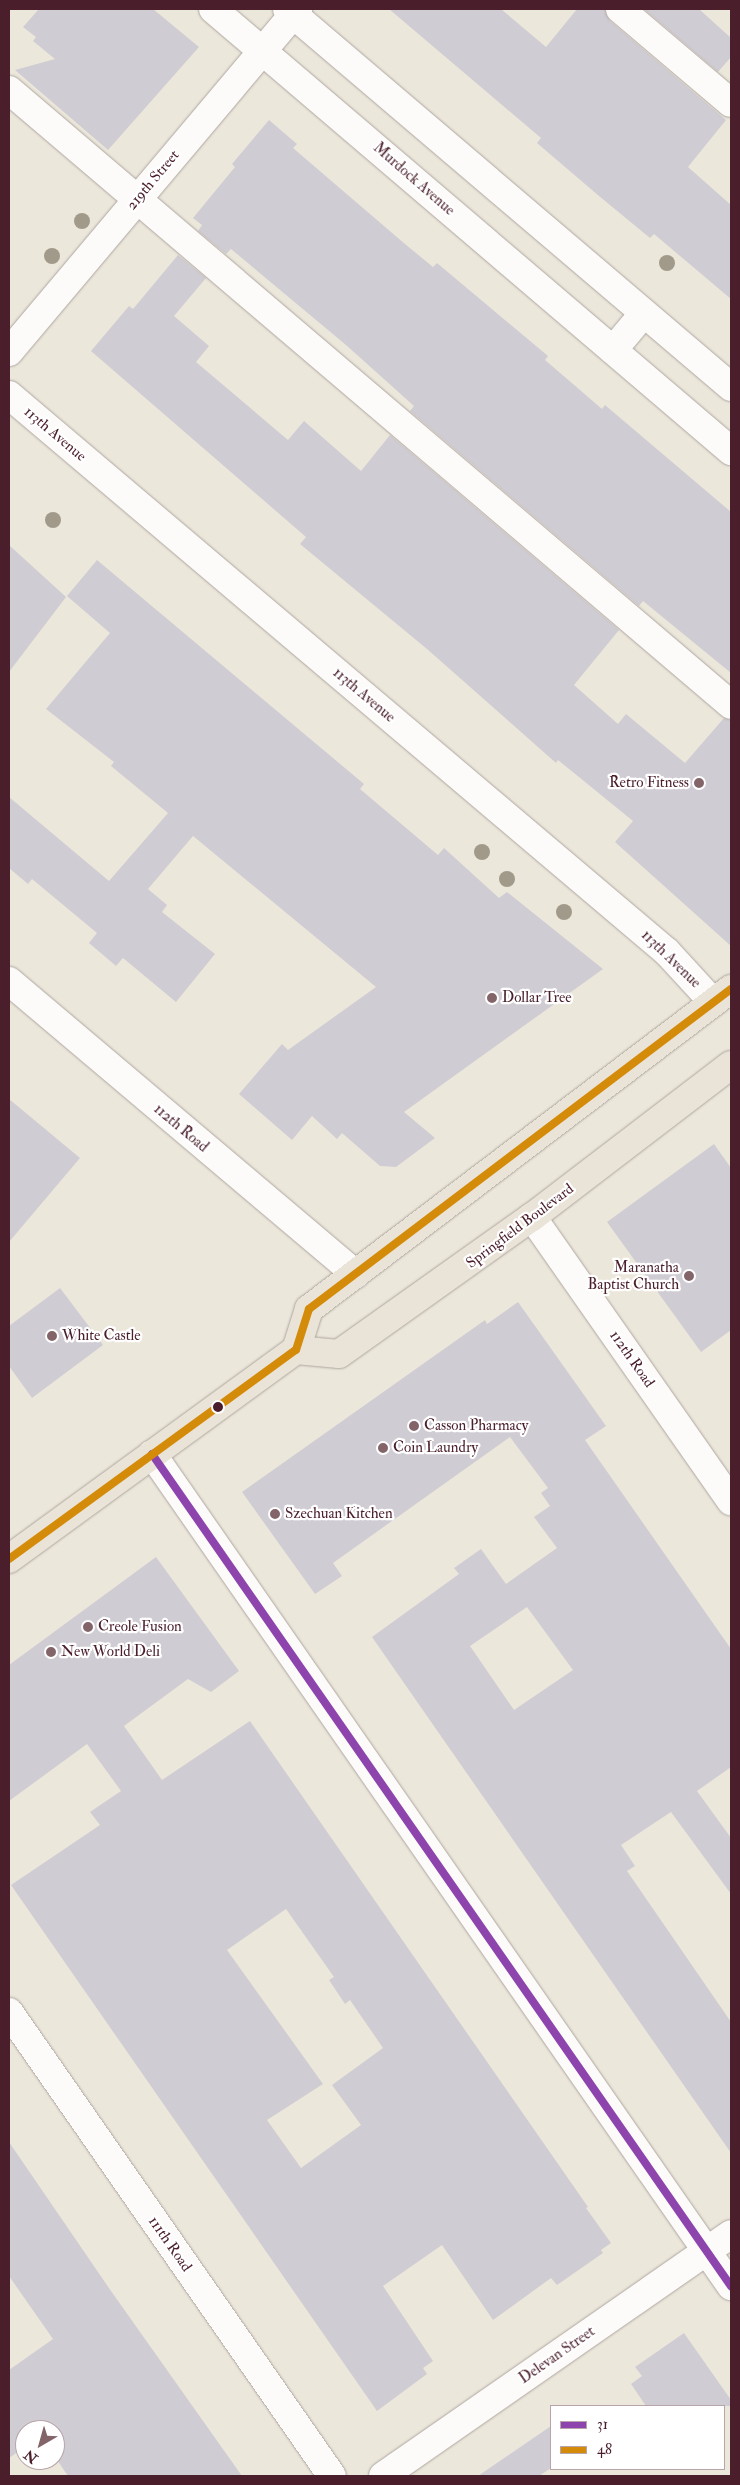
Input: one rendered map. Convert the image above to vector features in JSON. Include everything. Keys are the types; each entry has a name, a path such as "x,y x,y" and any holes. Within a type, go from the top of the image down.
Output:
{"main road":[{"path":"9,1559 296,1350 309,1309 722,995"},
{"name":"Springfield Boulevard","path":"296,1350 339,1354 532,1217 731,1065"}],"street":[{"name":"Murdock Avenue","path":"213,9 731,451"},
{"path":"620,9 731,103"},
{"name":"219th Street","path":"9,352 263,50 293,11"},
{"path":"293,11 731,387"},
{"path":"9,90 731,705"},
{"path":"613,350 644,313"},
{"name":"113th Avenue","path":"9,395 667,952 722,995"},
{"name":"112th Road","path":"9,981 356,1274"},
{"name":"112th Road","path":"532,1217 731,1501"},
{"path":"152,1454 731,2286"},
{"name":"111th Road","path":"9,2012 332,2476"},
{"name":"Delevan Street","path":"382,2476 731,2234"}],"building":[{"path":"39,9 153,9 199,47 108,150 15,70 55,59 33,41 36,37 23,27"},
{"path":"389,9 501,9 546,47 577,9 605,9 610,21 726,120 688,167 731,205 731,299 654,234 650,238 599,196 537,143 541,138"},
{"path":"644,9 699,9 731,38 731,57 718,72"},
{"path":"269,120 297,144 293,148 405,244 433,267 437,263 548,356 545,360 602,409 605,405 731,512 731,673 643,601 639,606 410,411 414,406 346,345 231,249 226,254 198,231 202,225 193,218 235,167 232,164"},
{"path":"178,255 206,278 174,316 209,346 196,362 288,440 304,421 361,471 390,435 619,630 574,685 618,724 626,714 685,763 724,718 731,720 731,946 615,842 633,821 558,760 556,763 427,649 300,544 306,537 91,351 129,306 133,309"},
{"path":"9,545 66,597 9,672"},
{"path":"97,560 364,784 360,789 438,855 444,848 499,898 507,892 603,969 404,1112 435,1138 396,1167 380,1166 342,1133 337,1139 312,1116 292,1140 239,1094 282,1044 288,1050 376,987 193,836 148,889 167,905 162,912 215,954 176,1002 123,958 116,966 89,943 97,933 32,879 28,884 9,868 9,797 109,881 168,813 111,766 114,762 46,709 110,633 67,596"},
{"path":"9,1099 80,1158 9,1242"},
{"name":"Maranatha Baptist Church","path":"714,1144 731,1168 731,1330 701,1352 607,1222"},
{"name":"White Castle","path":"60,1288 103,1345 32,1398 9,1366 9,1326"},
{"path":"518,1302 606,1426 585,1440 731,1649 731,1767 697,1791 731,1838 731,1894 671,1812 621,1845 635,1866 627,1871 731,2022 731,2153 372,1637 459,1574 454,1568 481,1549 506,1584 557,1548 534,1517 550,1506 541,1493 548,1488 510,1437 333,1563 342,1576 315,1594 242,1492 485,1320 487,1324","holes":["527,1607 573,1670 514,1710 470,1646"]},
{"path":"156,1557 239,1671 211,1692 188,1679 124,1726 162,1780 250,1721 588,2207 586,2208 611,2243 601,2250 603,2253 557,2285 551,2278 493,2320 442,2245 383,2286 433,2361 423,2368 427,2374 377,2411 11,1885 100,1825 90,1812 121,1791 87,1744 9,1801 9,1665","holes":["286,1909 334,1977 329,1980 345,2004 350,2000 383,2048 332,2085 361,2125 301,2168 267,2120 323,2084 227,1950"]},
{"path":"9,2142 111,2291 242,2476 68,2476 64,2470 65,2420 15,2420 15,2454 9,2458 9,2370 53,2339 9,2276"},
{"path":"684,2333 731,2400 731,2406 645,2405 631,2384 642,2376 635,2367"},
{"path":"550,2427 550,2469 539,2476 478,2476"}],"transit line":[{"name":"48","path":"9,1559 296,1350 309,1309 731,989"},
{"name":"31","path":"152,1454 731,2286"}],"place":[{"name":"Retro Fitness","path":"699,783"},
{"name":"Dollar Tree","path":"492,998"},
{"name":"Maranatha Baptist Church","path":"689,1276"},
{"name":"White Castle","path":"52,1336"},
{"name":"Casson Pharmacy","path":"414,1426"},
{"name":"Coin Laundry","path":"383,1448"},
{"name":"Szechuan Kitchen","path":"275,1514"},
{"name":"Creole Fusion","path":"88,1627"},
{"name":"New World Deli","path":"51,1652"}]}
